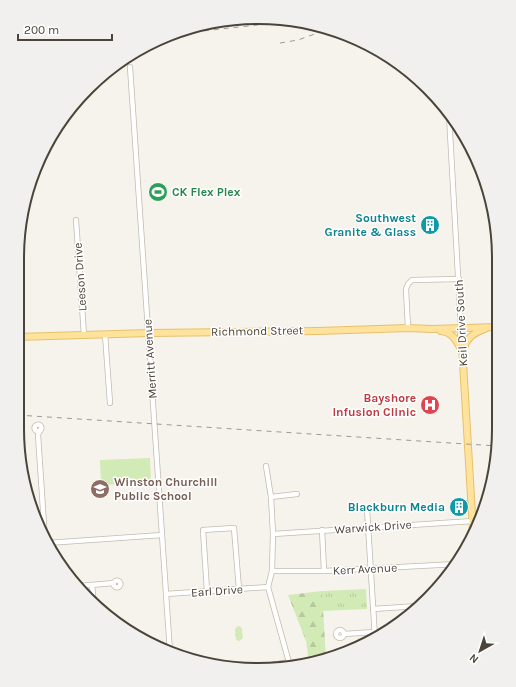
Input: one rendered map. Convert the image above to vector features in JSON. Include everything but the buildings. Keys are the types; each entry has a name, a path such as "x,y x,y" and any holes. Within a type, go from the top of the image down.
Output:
{"main road":[{"name":"Richmond Street","path":"24,337 408,328 461,329 492,327"},
{"path":"463,351 465,343 472,335 492,328"},
{"path":"432,329 446,332 453,336 463,351"},
{"name":"Keil Drive South","path":"461,329 473,521"}],"street":[{"name":"Merritt Avenue","path":"130,67 170,646"},
{"name":"Keil Drive South","path":"450,123 461,329"},
{"name":"Leeson Drive","path":"76,220 84,335"},
{"path":"408,328 406,289 412,280 459,279"},
{"path":"105,334 110,403"},
{"path":"38,431 44,523"},
{"path":"266,466 271,497 273,534 272,571 268,587 288,661"},
{"path":"271,497 296,494"},
{"path":"344,634 375,632 367,528 367,509"},
{"name":"Warwick Drive","path":"273,534 473,521"},
{"path":"207,590 203,530 234,528 238,589"},
{"path":"322,530 324,571"},
{"path":"53,543 162,535"},
{"name":"Kerr Avenue","path":"272,571 324,571 449,564"},
{"path":"85,586 114,583"},
{"path":"92,585 93,594"},
{"name":"Earl Drive","path":"166,594 268,587"},
{"path":"373,609 410,607"}],"green space":[{"path":"150,458 151,483 101,485 100,460"},
{"path":"366,589 367,609 322,611 322,591"},
{"path":"322,591 326,653 308,658 306,641 288,595"},
{"path":"238,626 242,629 243,638 239,641 236,640 235,629"}],"railway":[{"path":"200,31 263,24"},
{"path":"280,43 298,40 320,32"},
{"path":"24,415 491,446"}],"place":[{"name":"CK Flex Plex","path":"158,192"},
{"name":"Southwest Granite & Glass","path":"430,225"},
{"name":"Bayshore Infusion Clinic","path":"430,405"},
{"name":"Winston Churchill Public School","path":"100,489"},
{"name":"Blackburn Media","path":"459,507"}]}
